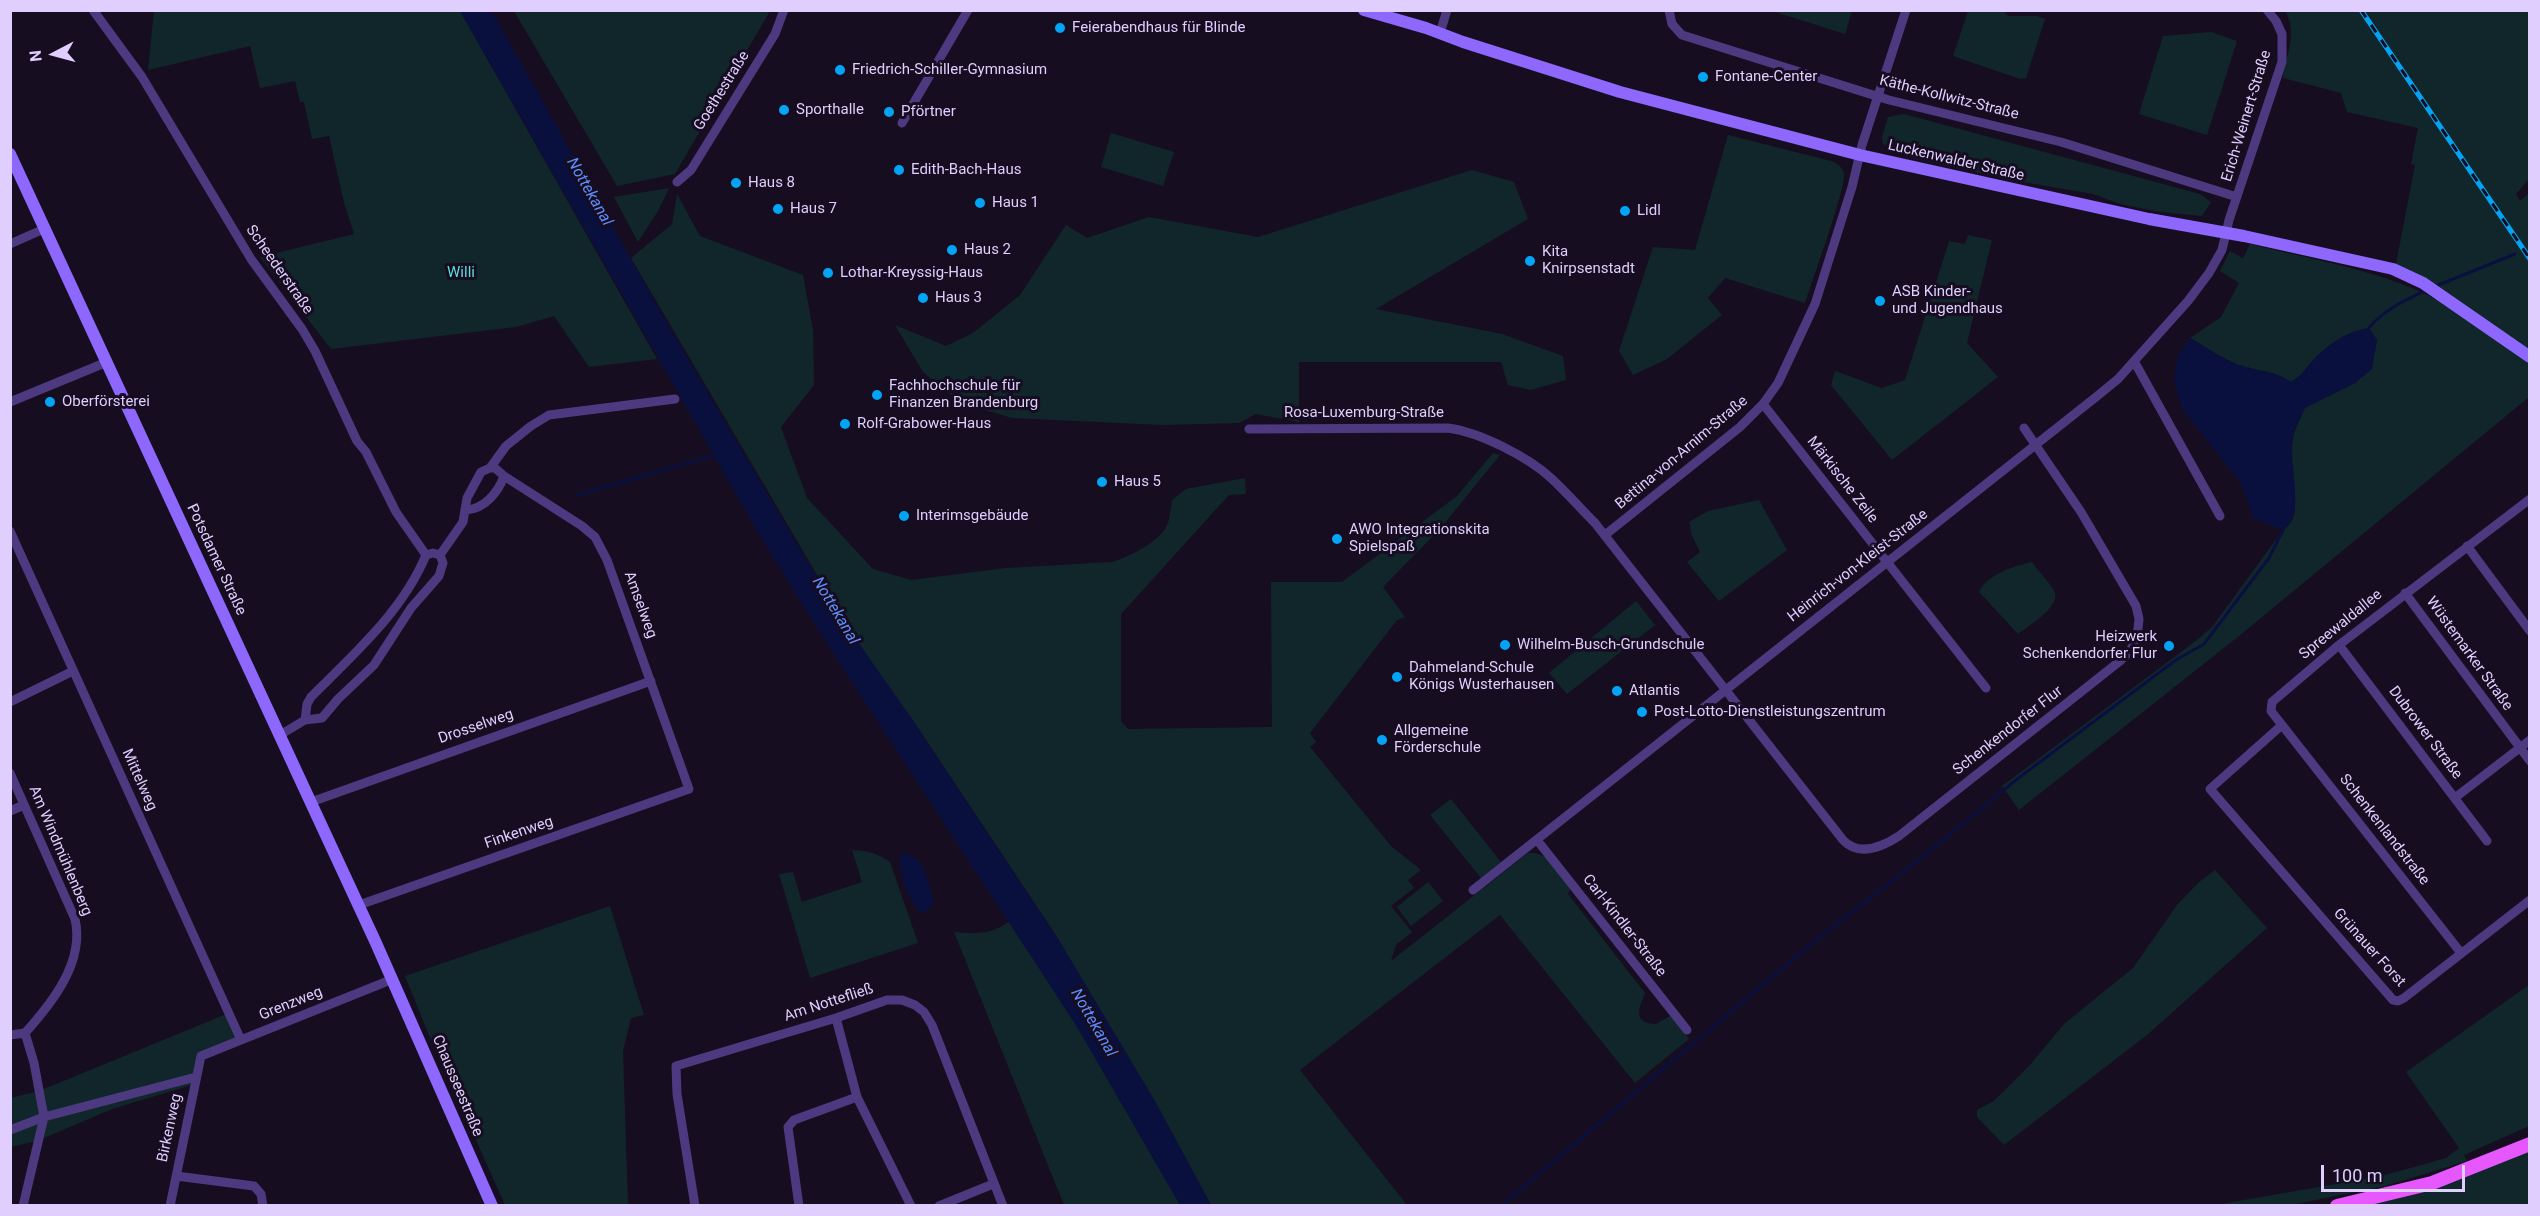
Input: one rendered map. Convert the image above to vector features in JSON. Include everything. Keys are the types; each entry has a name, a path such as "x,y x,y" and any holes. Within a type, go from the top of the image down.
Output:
{"main road":[{"name":"Luckenwalder Straße","path":"1364,10 1620,92 1860,155 2139,217 2393,269 2425,284 2529,357"},
{"name":"Potsdamer Straße","path":"10,154 393,979"},
{"name":"Chausseestraße","path":"393,979 492,1206"},
{"path":"2337,1206 2432,1183 2529,1144"}],"street":[{"name":"Scheederstraße","path":"93,10 142,77 251,259 315,351 357,441 366,452 396,512 426,555"},
{"name":"Goethestraße","path":"677,182 691,170 775,34 784,10"},
{"path":"902,123 968,10"},
{"path":"1440,33 1448,10"},
{"name":"Käthe-Kollwitz-Straße","path":"1669,10 1672,24 1682,35 1878,96 2061,142 2237,197"},
{"name":"Bettina-von-Arnim-Straße","path":"1605,535 1740,427 1763,404 1778,383 1809,319 1906,10"},
{"name":"Erich-Weinert-Straße","path":"2226,233 2283,55 2280,27 2267,10"},
{"path":"10,244 46,228"},
{"name":"Heinrich-von-Kleist-Straße","path":"1473,890 2118,379 2202,283 2219,256 2226,233"},
{"path":"2134,361 2220,516"},
{"path":"10,402 107,362"},
{"path":"440,555 457,533 466,510 466,498 481,472 490,468 506,446 516,437 549,415 675,399"},
{"name":"Märkische Zeile","path":"1763,404 1986,688"},
{"name":"Rosa-Luxemburg-Straße","path":"1249,429 1443,428 1458,430 1501,447 1551,477 1605,535 1725,690"},
{"name":"Schenkendorfer Flur","path":"1725,690 1847,844 1854,849 1866,849 1899,836 2120,661 2130,651 2136,638 2139,619 2131,595 2081,512 2024,428"},
{"name":"Amselweg","path":"490,468 495,468 556,508 595,537 607,560 689,789"},
{"path":"466,510 475,509 484,503 494,494 504,476"},
{"name":"Spreewaldallee","path":"2282,725 2271,711 2272,702 2339,645 2529,499"},
{"name":"Mittelweg","path":"10,531 240,1040"},
{"path":"2467,546 2529,631"},
{"path":"305,720 307,704 311,698 373,632 403,596 418,574 426,555 433,553 440,555"},
{"path":"280,735 305,720 322,718 338,699 374,665 411,608 439,576 443,563 440,555"},
{"name":"Wüstemarker Straße","path":"2405,593 2529,761"},
{"name":"Dubrower Straße","path":"2339,645 2487,841"},
{"path":"10,702 73,671"},
{"name":"Drosselweg","path":"311,802 651,681"},
{"name":"Grünauer Forst","path":"2282,725 2210,789 2393,1000 2398,1001 2404,998 2529,900"},
{"name":"Schenkenlandstraße","path":"2282,725 2461,953"},
{"path":"2456,797 2529,740"},
{"name":"Am Windmühlenberg","path":"10,773 75,919 79,933 72,966 25,1033"},
{"name":"Finkenweg","path":"358,905 689,789"},
{"path":"10,811 24,805"},
{"name":"Carl-Kindler-Straße","path":"1537,840 1687,1030"},
{"name":"Grenzweg","path":"201,1056 393,979"},
{"name":"Am Nottefließ","path":"695,1206 677,1094 676,1066 836,1018 887,1000 902,1000 915,1005 924,1012 932,1025 1002,1206"},
{"path":"836,1018 857,1097 911,1206"},
{"path":"10,1035 25,1033 34,1063 44,1117 23,1206"},
{"name":"Birkenweg","path":"170,1206 201,1056"},
{"path":"10,1130 44,1117 196,1077"},
{"path":"799,1206 788,1127 794,1120 857,1097"},
{"path":"176,1176 254,1186 261,1194 263,1206"},
{"path":"939,1206 993,1184"}],"green space":[{"name":"Willi","path":"154,11 460,11 657,359 589,367 554,316 516,327 331,349 260,257 354,234 344,203 329,136 312,139 304,102 300,102 295,81 260,88 250,46 148,70"},
{"path":"514,11 770,11 675,174 617,186"},
{"path":"1772,11 1852,11 1845,34"},
{"path":"1968,11 2003,11 2008,16 2037,16 2045,19 2026,78 2020,79 1953,56"},
{"path":"2285,11 2529,11 2529,179 2516,194 2520,201 2529,193 2529,353 2432,282 2396,264 2415,165 2411,164 2418,128 2347,112 2341,93 2283,78 2291,36 2289,19"},
{"path":"2211,32 2237,41 2207,135 2139,114 2163,36"},
{"path":"1904,114 2200,194 2211,202 2202,216 2160,212 2120,204 2093,194 2011,180 1916,159 1883,144 1882,137 1888,117"},
{"path":"1111,133 1174,152 1163,186 1101,167"},
{"path":"1728,135 1831,161 1844,173 1828,236 1805,303 1725,278 1708,298 1722,315 1667,359 1633,375 1619,351 1653,247 1695,250"},
{"path":"1472,170 1514,182 1528,219 1376,309 1502,334 1563,356 1566,380 1531,390 1508,385 1501,362 1299,362 1299,422 1256,414 1239,423 1163,425 1012,418 961,403 923,372 895,325 946,346 973,333 1020,295 1066,225 1087,238 1149,217 1258,237"},
{"path":"669,188 658,211 638,242 614,197"},
{"path":"677,194 700,236 803,275 813,330 814,385 781,427 807,498 873,569 911,580 1006,568 1112,562 1136,552 1159,536 1168,523 1172,500 1186,489 1245,478 1246,494 1229,495 1121,614 1121,721 1128,729 1272,727 1271,582 1342,582 1457,496 1493,453 1500,455 1440,529 1383,587 1405,617 1397,620 1310,733 1316,742 1310,747 1391,846 1421,870 1408,880 1414,888 1391,906 1412,932 1396,945 1391,961 1528,853 1535,853 1548,859 1558,870 1571,887 1568,894 1645,993 1639,1013 1643,1021 1656,1024 1672,1015 1689,1039 1635,1083 1500,915 1300,1070 1407,1205 1211,1205 1156,1103 1057,937 914,722 850,631 631,258 672,224"},
{"path":"1968,235 1992,240 1967,343 1998,377 1892,460 1831,385 1835,371 1882,388 1905,380 1949,241 1965,244"},
{"path":"2250,244 2374,274 2443,303 2529,363 2529,397 2239,636 2019,810 2002,786 2212,627 2293,518 2295,502 2291,468 2292,447 2295,431 2304,408 2355,383 2374,354 2377,340 2369,328 2354,332 2327,347 2291,382 2274,374 2231,362 2190,338 2221,317 2239,283 2220,271 2230,251 2243,258"},
{"path":"1759,500 1787,550 1719,601 1687,562 1700,552 1692,536 1689,522 1708,511"},
{"path":"2032,562 2054,590 2055,599 2042,616 2018,634 1979,592 1994,576"},
{"path":"1636,601 1655,625 1567,694 1549,673"},
{"path":"1451,799 1501,862 1481,878 1430,815"},
{"path":"852,850 872,853 890,862 918,943 810,978 779,874 793,872 802,902 862,882"},
{"path":"2215,870 2267,928 2147,1035 2004,1145 1977,1117 1977,1110 1994,1101 2030,1065 2064,1024 2133,968 2177,905 2199,882"},
{"path":"1428,882 1443,901 1411,926 1397,907"},
{"path":"610,906 644,1015 631,1018 623,1051 628,1205 505,1205 405,976"},
{"path":"1010,921 1079,1030 1180,1205 1064,1205 954,932 983,933"},
{"path":"2529,985 2529,1126 2464,1155 2467,1161 2385,1186 2291,1205 2215,1205 2382,1176 2446,1158 2459,1148 2406,1072"},
{"path":"229,1013 241,1040 201,1056 192,1085 112,1109 37,1141 11,1147 10,1098 39,1091"},
{"path":"2529,1147 2529,1205 2356,1206"}],"water":[{"name":"Nottekanal","path":"460,11 492,11 668,325 807,561 850,631 914,722 1057,937 1156,1103 1211,1205 1180,1205 1079,1030 822,636 757,531"},
{"path":"2369,328 2377,340 2372,369 2355,383 2305,408 2296,427 2292,444 2295,500 2290,523 2283,530 2254,519 2241,483 2183,410 2174,380 2178,356 2190,338 2231,362 2274,374 2291,382 2333,343 2354,332"},
{"path":"901,852 916,859 924,870 934,901 929,910 921,913 908,893 900,867"}],"waterway":[{"path":"2436,286 2515,254"},
{"path":"2369,328 2388,310 2427,290"},
{"path":"578,495 712,456"},
{"path":"1501,1206 1810,945 2016,780 2176,660 2204,644 2269,558 2283,530"}],"railway":[{"path":"2361,10 2530,259"}],"place":[{"name":"Feierabendhaus für Blinde","path":"1060,28"},
{"name":"Friedrich-Schiller-Gymnasium","path":"840,70"},
{"name":"Fontane-Center","path":"1703,77"},
{"name":"Sporthalle","path":"784,110"},
{"name":"Pförtner","path":"889,112"},
{"name":"Edith-Bach-Haus","path":"899,170"},
{"name":"Haus 8","path":"736,183"},
{"name":"Haus 1","path":"980,203"},
{"name":"Haus 7","path":"778,209"},
{"name":"Lidl","path":"1625,211"},
{"name":"Haus 2","path":"952,250"},
{"name":"Kita Knirpsenstadt","path":"1530,261"},
{"name":"Lothar-Kreyssig-Haus","path":"828,273"},
{"name":"Haus 3","path":"923,298"},
{"name":"ASB Kinder- und Jugendhaus","path":"1880,301"},
{"name":"Fachhochschule für Finanzen Brandenburg","path":"877,395"},
{"name":"Oberförsterei","path":"50,402"},
{"name":"Rolf-Grabower-Haus","path":"845,424"},
{"name":"Haus 5","path":"1102,482"},
{"name":"Interimsgebäude","path":"904,516"},
{"name":"AWO Integrationskita Spielspaß","path":"1337,539"},
{"name":"Wilhelm-Busch-Grundschule","path":"1505,645"},
{"name":"Heizwerk Schenkendorfer Flur","path":"2169,646"},
{"name":"Dahmeland-Schule Königs Wusterhausen","path":"1397,677"},
{"name":"Atlantis","path":"1617,691"},
{"name":"Post-Lotto-Dienstleistungszentrum","path":"1642,712"},
{"name":"Allgemeine Förderschule","path":"1382,740"}]}
